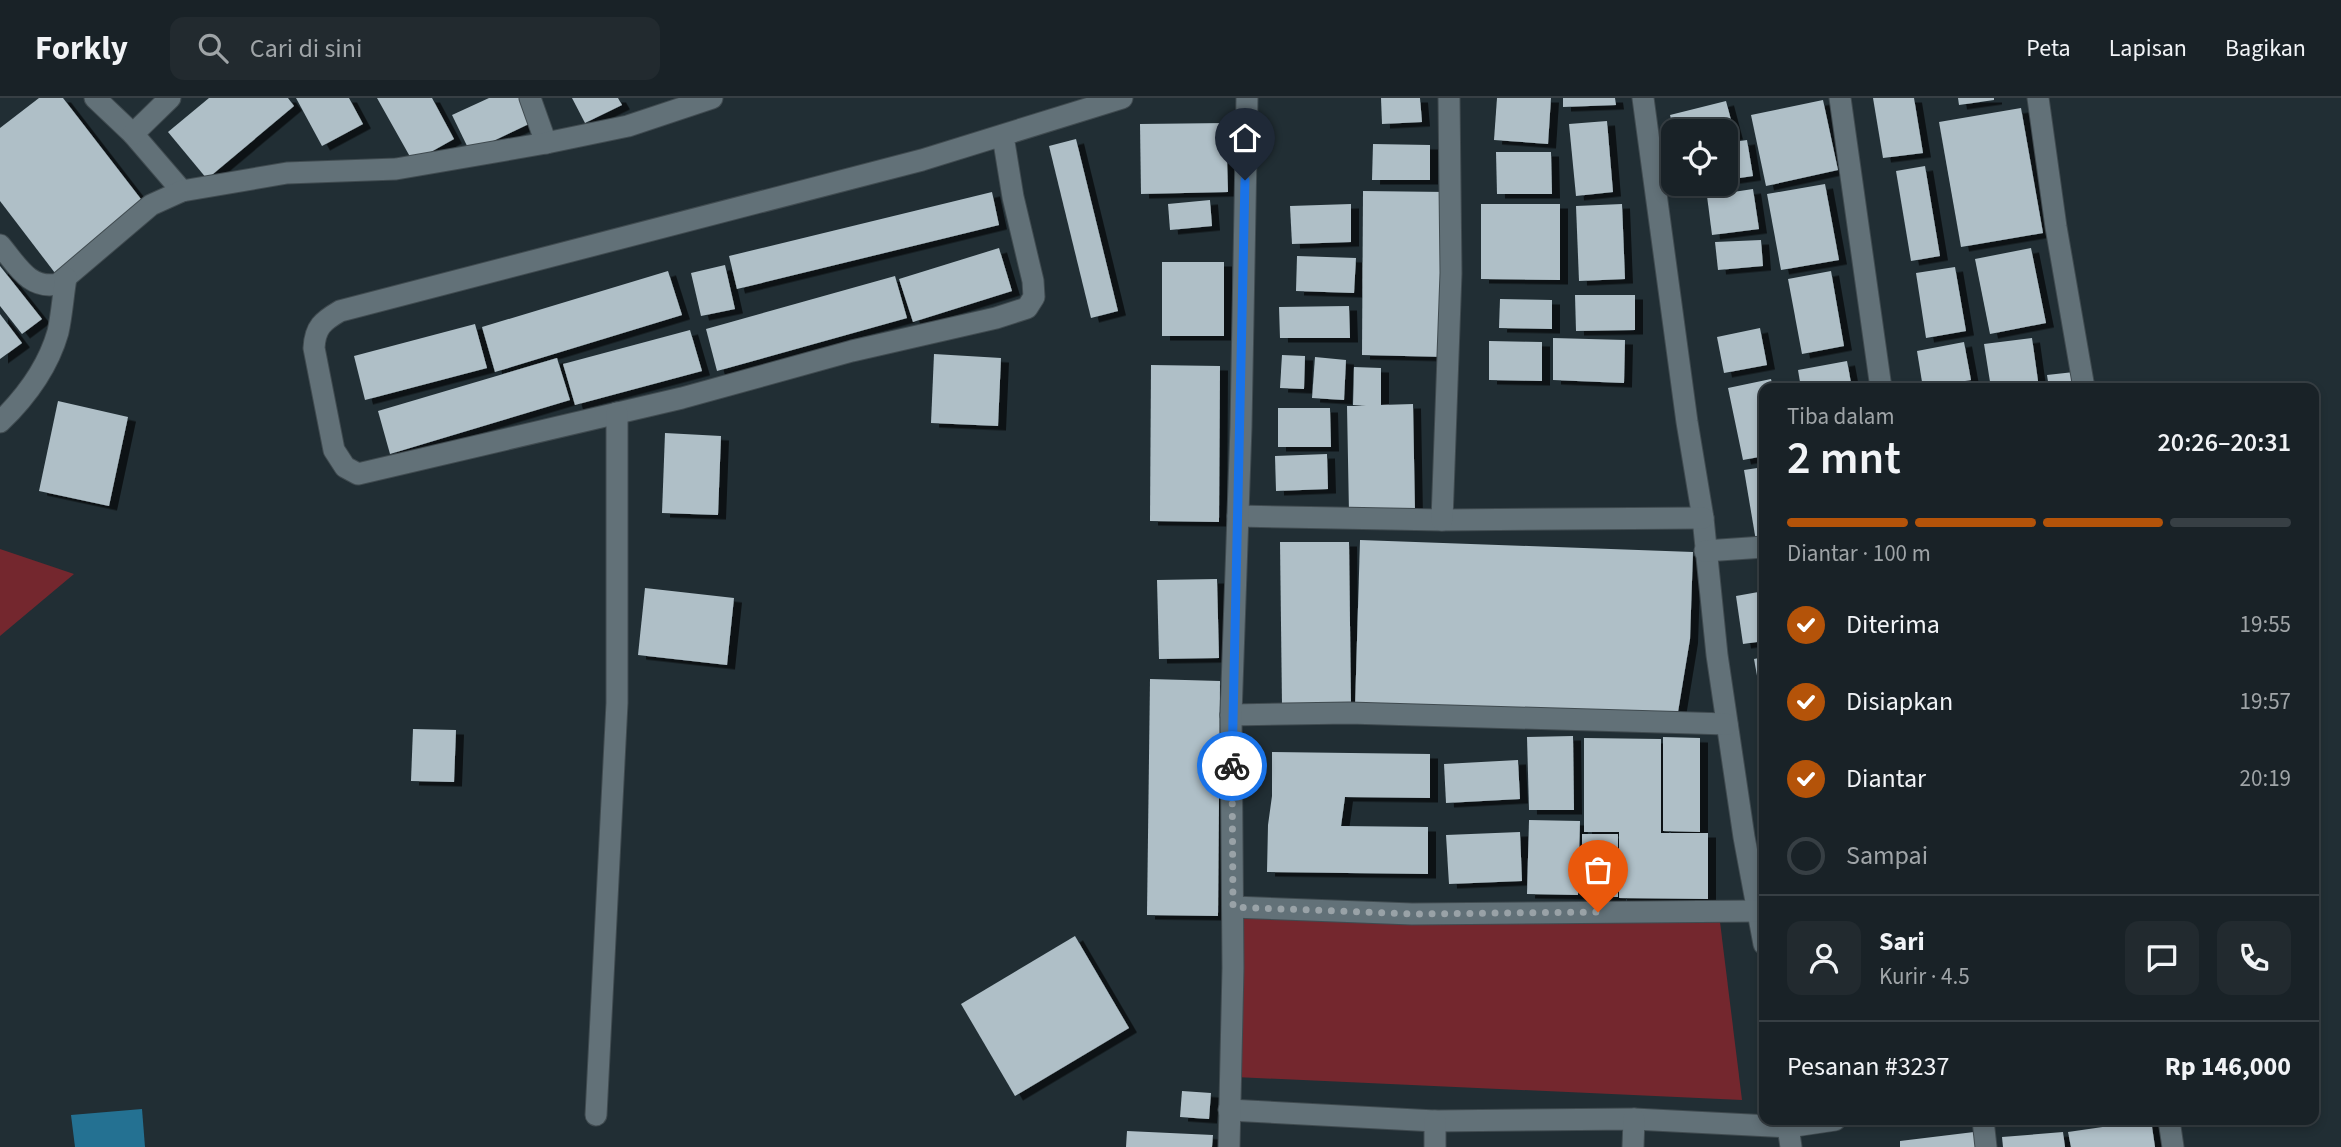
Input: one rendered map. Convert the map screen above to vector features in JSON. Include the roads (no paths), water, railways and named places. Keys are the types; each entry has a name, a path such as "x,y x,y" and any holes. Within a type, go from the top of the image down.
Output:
{"street":[{"path":"95,98 133,135 181,191"},
{"path":"133,135 170,98"},
{"path":"530,98 546,143"},
{"path":"0,245 38,286 58,284 151,205 181,191 287,173 396,169 546,143 628,126 711,98"},
{"path":"1003,136 1013,197 1033,281 1034,297 1027,308 996,318 852,351 681,398 358,474 345,467 334,450 314,348 315,332 323,321 341,311 922,160 1122,98"},
{"path":"1229,1147 1233,907 1231,715 1247,98"},
{"path":"1442,520 1451,273 1449,98"},
{"path":"1643,98 1687,422 1703,518 1727,724 1759,916"},
{"path":"1840,98 1880,383"},
{"path":"2038,98 2056,227 2083,383"},
{"path":"0,422 18,405 45,366 58,331 66,278"},
{"path":"596,1115 617,703 617,413"},
{"path":"1238,516 1442,520 1703,518"},
{"path":"1705,551 1759,547"},
{"path":"1231,715 1349,713 1727,724"},
{"path":"1233,907 1412,914 1758,911"},
{"path":"1229,1110 1435,1121 1634,1119 1789,1131 1814,1125"},
{"path":"1633,1147 1634,1119"},
{"path":"1435,1121 1436,1147"},
{"path":"1984,1125 1986,1147"},
{"path":"2170,1125 2173,1147"}],"water":[{"path":"142,1109 145,1147 75,1147 71,1115"}]}
